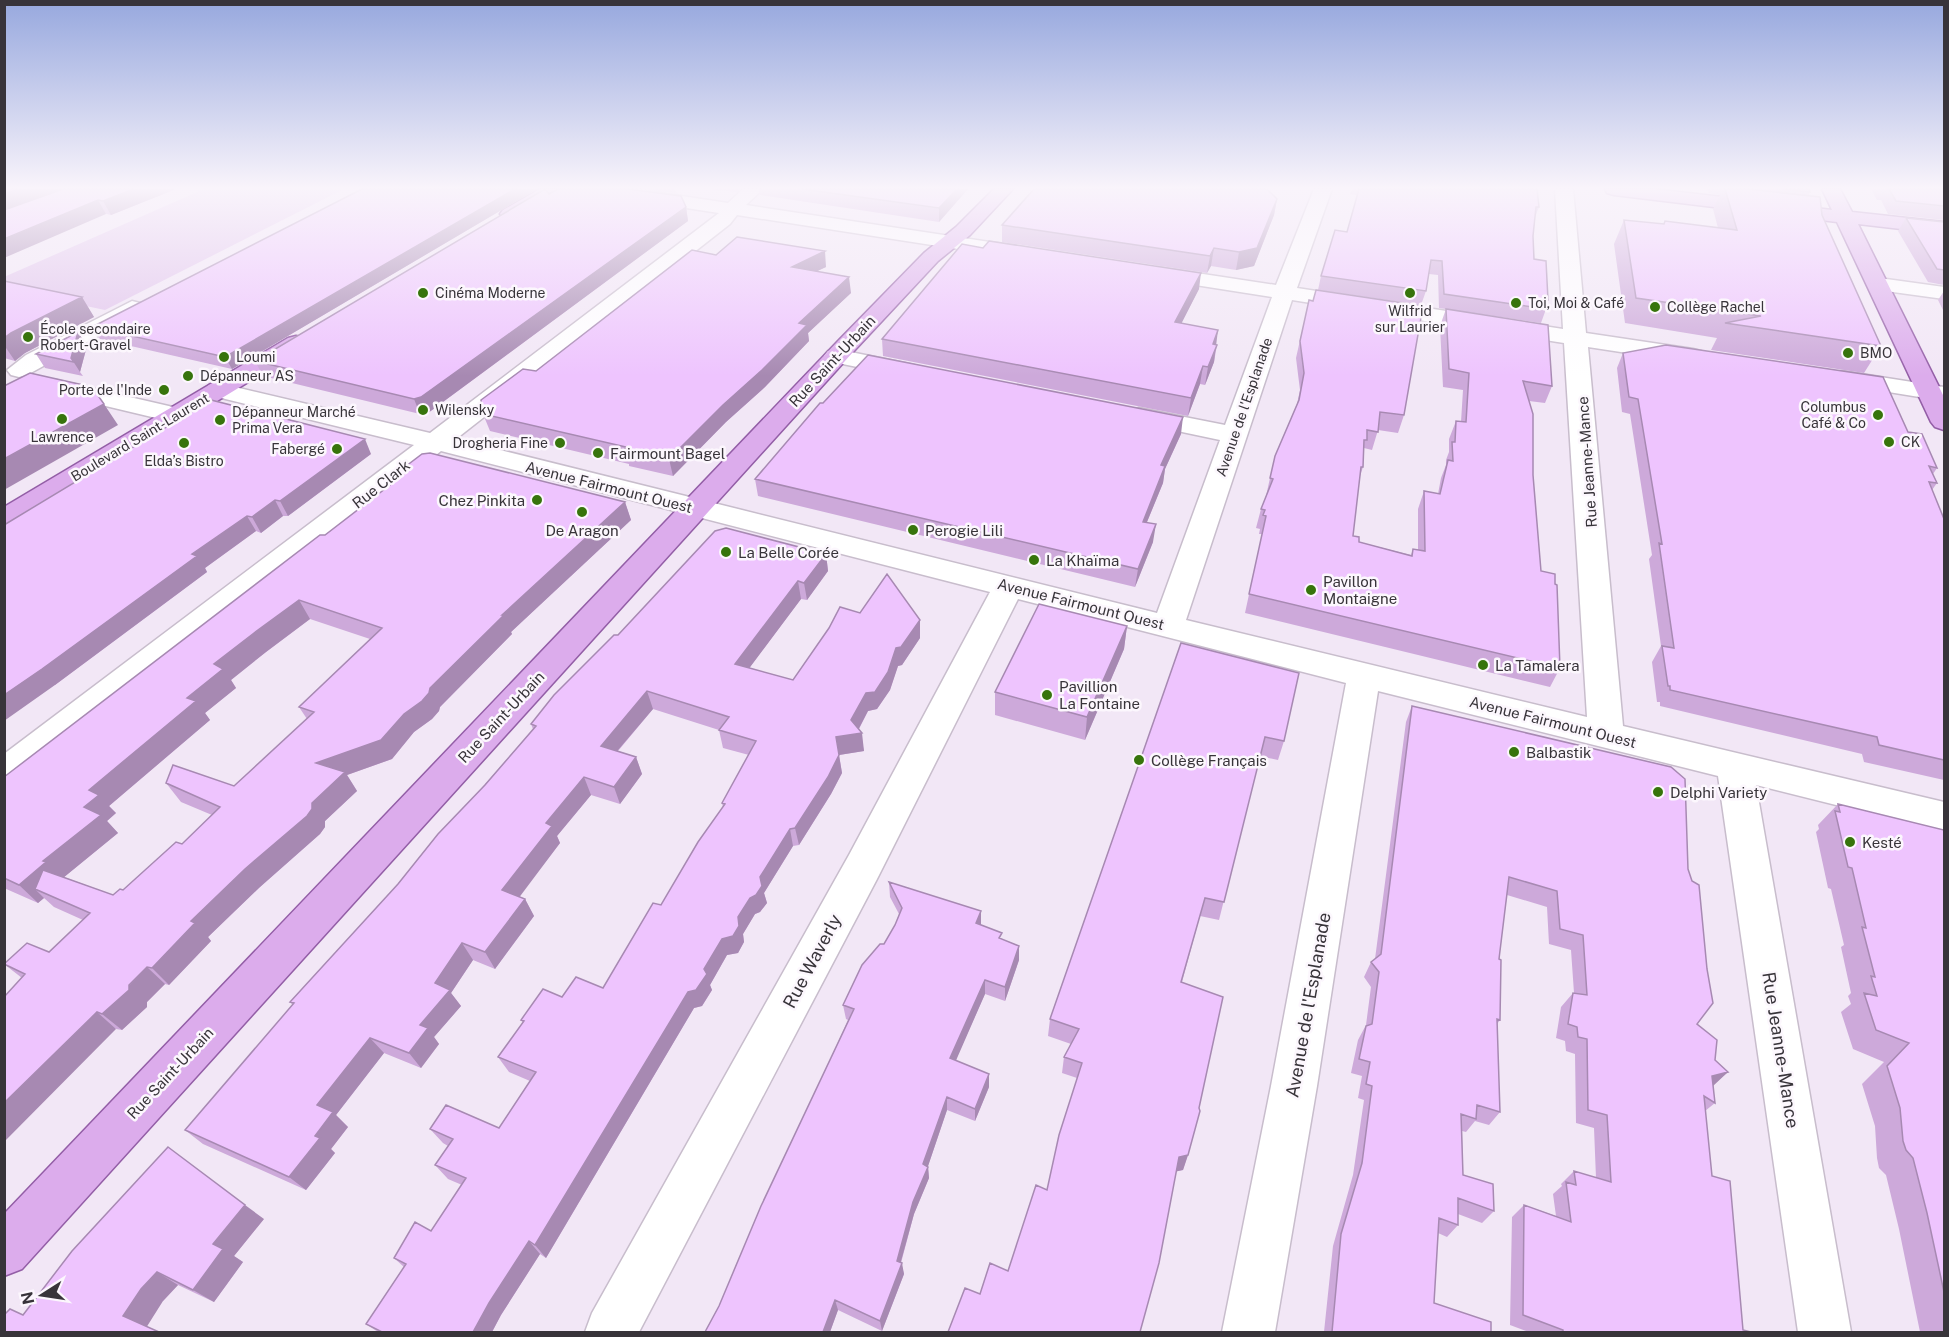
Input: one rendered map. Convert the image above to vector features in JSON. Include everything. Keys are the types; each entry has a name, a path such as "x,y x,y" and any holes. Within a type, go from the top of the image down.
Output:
{"main road":[{"name":"Rue Saint-Urbain","path":"4,1251 836,356 938,251"},
{"path":"1863,251 1938,393 1944,422"},
{"name":"Boulevard Saint-Laurent","path":"4,519 314,332"}],"street":[{"name":"Rue Clark","path":"4,774 681,251"},
{"path":"1013,251 1056,258"},
{"name":"Avenue de l'Esplanade","path":"1168,626 1300,251"},
{"name":"Rue Jeanne-Mance","path":"1569,251 1606,735"},
{"path":"1138,270 1715,359"},
{"path":"1879,284 1944,293"},
{"path":"146,301 12,370 20,376 48,385 177,415"},
{"path":"836,356 931,375"},
{"path":"1821,375 1938,393"},
{"name":"Avenue Fairmount Ouest","path":"218,390 1364,676 1944,817"},
{"path":"1114,412 1234,435"},
{"name":"Rue Waverly","path":"611,1332 863,867 1009,586"},
{"name":"Avenue de l'Esplanade","path":"1248,1332 1296,1074 1364,676"},
{"name":"Rue Jeanne-Mance","path":"1735,767 1825,1332"}],"shaded area":[{"path":"62,251 221,251 105,310 5,289 4,277"}],"building":[{"path":"240,251 407,251 225,357 92,327"},
{"path":"440,251 624,251 421,397 414,399 255,361"},
{"path":"690,251 716,255 720,251 824,251 792,267 849,277 799,323 807,325 669,459 483,414 481,400 523,369 536,371"},
{"path":"956,251 1058,251 1201,273 1175,322 1218,330 1213,344 1217,345 1208,367 1203,366 1191,398 882,339"},
{"path":"1179,251 1212,251 1210,256"},
{"path":"1328,251 1534,251 1534,259 1546,261 1548,300 1546,300 1546,309 1444,294 1442,261 1431,260 1426,291 1321,276"},
{"path":"1629,251 1838,251 1881,346 1725,323 1761,316 1636,298"},
{"path":"1926,251 1944,251 1944,270 1937,269"},
{"path":"4,281 82,297 4,338"},
{"path":"1316,290 1423,306 1404,415 1380,412 1378,432 1367,430 1353,536 1359,537 1359,542 1412,556 1413,549 1425,551 1424,491 1440,494 1448,460 1453,461 1452,442 1455,442 1456,421 1466,422 1469,373 1449,369 1446,309 1548,325 1552,386 1523,381 1533,414 1533,475 1541,571 1555,574 1557,585 1560,668 1249,594 1266,516 1263,515 1265,510 1261,509 1273,479 1270,478 1275,456 1299,400 1304,373 1300,341 1309,300 1313,301"},
{"path":"78,332 71,358 74,362 36,354"},
{"path":"1666,345 1883,377 1908,432 1922,434 1937,468 1929,466 1937,483 1929,482 1944,519 1944,760 1879,745 1877,737 1670,690 1662,646 1674,648 1659,543 1662,544 1638,399 1629,397 1623,353"},
{"path":"868,355 1183,417 1161,465 1165,466 1143,522 1156,524 1138,569 755,479 820,403 823,403"},
{"path":"30,373 92,387 104,404 4,459 4,386"},
{"path":"211,400 365,439 280,501 275,500 252,517 247,516 192,554 197,556 4,695 4,525"},
{"path":"430,453 625,502 502,615 504,615 430,688 422,701 404,714 381,740 316,763 345,772 312,803 312,809 307,816 245,869 191,921 195,923 152,968 147,967 129,985 129,990 102,1014 97,1012 4,1103 4,997 25,974 4,964 27,943 49,952 90,913 35,889 43,870 113,895 120,889 123,890 176,842 182,844 220,807 166,783 173,765 234,786 314,712 299,707 382,628 299,600 214,664 223,669 187,698 196,701 89,790 99,795 84,807 101,815 43,861 46,862 19,885 4,878 4,777 320,535 325,535 403,475 397,473 422,454"},
{"path":"726,528 826,554 804,583 798,581 735,664 793,680 829,628 840,607 860,613 887,574 920,620 901,647 896,648 888,672 875,692 866,693 851,720 862,733 836,737 839,755 828,777 795,828 790,829 760,877 762,886 756,895 750,898 738,917 739,926 733,936 722,939 704,969 707,974 696,990 688,992 535,1245 529,1241 473,1332 382,1332 366,1324 406,1264 394,1258 415,1222 431,1231 466,1178 435,1165 453,1139 430,1129 446,1105 499,1128 536,1072 498,1057 524,1021 521,1020 543,989 562,997 576,977 603,988 653,903 661,905 698,842 725,804 722,803 756,741 719,730 729,717 647,691 601,746 636,757 614,787 584,777 546,823 552,826 502,890 525,899 485,952 462,943 435,983 450,990 420,1025 428,1028 409,1053 370,1038 317,1105 333,1112 315,1136 320,1138 289,1177 185,1130 294,1003 290,1002 398,884 438,834 485,785 536,726 531,724 554,695 614,635 618,635 715,531"},
{"name":"Pavillion La Fontaine","path":"1039,604 1127,626 1087,717 995,692"},
{"path":"1181,643 1299,673 1284,741 1265,737 1224,902 1205,898 1181,982 1223,997 1200,1111 1188,1155 1179,1157 1159,1263 1140,1332 948,1332 965,1288 980,1294 990,1263 1008,1271 1036,1185 1047,1190 1059,1135 1082,1063 1064,1057 1079,1029 1050,1019"},
{"path":"1412,706 1671,767 1685,779 1688,869 1692,881 1699,885 1707,969 1713,1003 1697,1024 1717,1040 1715,1060 1728,1072 1712,1076 1715,1103 1704,1096 1712,1176 1730,1181 1743,1330 1751,1332 1563,1332 1563,1330 1523,1315 1524,1205 1571,1222 1566,1182 1576,1185 1574,1171 1611,1182 1607,1115 1588,1110 1587,1039 1578,1037 1577,1027 1568,1024 1573,993 1587,995 1583,935 1560,929 1557,891 1509,877 1499,959 1501,960 1500,1020 1497,1019 1500,1112 1477,1105 1476,1119 1461,1114 1463,1175 1493,1184 1494,1211 1458,1198 1458,1225 1439,1218 1434,1303 1491,1322 1491,1332 1332,1332 1341,1234 1362,1163 1372,1086 1366,1084 1370,1062 1359,1059 1366,1026 1372,1024 1379,972 1371,962 1381,954"},
{"path":"1838,804 1944,830 1944,1292 1927,1213 1913,1158 1906,1150 1903,1141 1900,1108 1887,1066 1909,1043 1876,1030 1864,993 1877,996 1871,976 1875,977 1862,927 1866,928 1852,868 1848,867 1835,811 1840,812"},
{"path":"889,882 981,911 976,923 1002,933 999,938 1019,946 1005,987 985,980 950,1058 989,1074 975,1109 947,1097 923,1164 928,1167 913,1202 897,1261 902,1263 880,1321 835,1300 823,1332 705,1332 719,1306 761,1206 854,1009 843,1005 862,965 880,944 884,944 902,908"},
{"path":"168,1147 245,1205 213,1244 223,1249 193,1290 157,1272 141,1289 123,1316 159,1332 4,1332 4,1315 10,1309 23,1315 72,1251"}],"place":[{"name":"Cinéma Moderne","path":"423,293"},
{"name":"Wilfrid sur Laurier","path":"1410,293"},
{"name":"Toi, Moi & Café","path":"1516,303"},
{"name":"Collège Rachel","path":"1655,307"},
{"name":"École secondaire Robert-Gravel","path":"28,337"},
{"name":"BMO","path":"1848,353"},
{"name":"Loumi","path":"224,357"},
{"name":"Dépanneur AS","path":"188,376"},
{"name":"Porte de l'Inde","path":"164,390"},
{"name":"Wilensky","path":"423,410"},
{"name":"Columbus Café & Co","path":"1878,415"},
{"name":"Lawrence","path":"62,419"},
{"name":"Dépanneur Marché Prima Vera","path":"220,420"},
{"name":"CK","path":"1889,442"},
{"name":"Elda’s Bistro","path":"184,443"},
{"name":"Drogheria Fine","path":"560,443"},
{"name":"Fabergé","path":"337,449"},
{"name":"Fairmount Bagel","path":"598,453"},
{"name":"Chez Pinkita","path":"537,500"},
{"name":"De Aragon","path":"582,512"},
{"name":"Perogie Lili","path":"913,530"},
{"name":"La Belle Corée","path":"726,552"},
{"name":"La Khaïma","path":"1034,560"},
{"name":"Pavillon Montaigne","path":"1311,590"},
{"name":"La Tamalera","path":"1483,665"},
{"name":"Pavillion La Fontaine","path":"1047,695"},
{"name":"Balbastik","path":"1514,752"},
{"name":"Collège Français","path":"1139,760"},
{"name":"Delphi Variety","path":"1658,792"},
{"name":"Kesté","path":"1850,842"}]}
